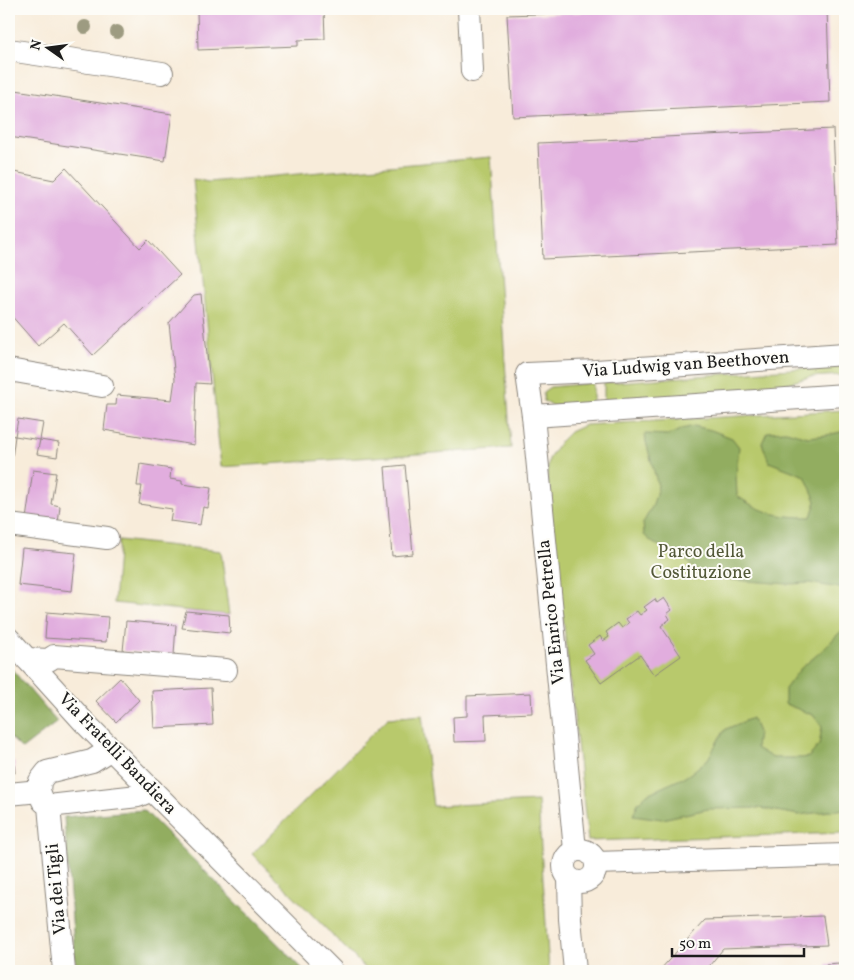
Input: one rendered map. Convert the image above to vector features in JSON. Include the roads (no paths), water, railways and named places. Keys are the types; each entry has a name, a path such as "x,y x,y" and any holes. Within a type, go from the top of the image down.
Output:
{"street":[{"path":"469,9 472,71"},
{"path":"9,50 162,73"},
{"name":"Via Ludwig van Beethoven","path":"526,374 845,354"},
{"path":"9,370 102,386"},
{"name":"Via Enrico Petrella","path":"526,374 533,416 575,850 582,850 594,856 584,874"},
{"path":"533,416 845,394"},
{"path":"9,526 107,538"},
{"name":"Via Fratelli Bandiera","path":"9,639 83,721 332,971"},
{"path":"27,659 49,660 54,656 226,670"},
{"path":"44,799 40,781 47,772 92,761 111,749"},
{"path":"9,794 44,799 138,796 152,790"},
{"name":"Via dei Tigli","path":"44,799 64,971"},
{"path":"576,971 570,919 584,874 845,855"}],"park label":[{"name":"Parco della Costituzione","path":"701,562"}]}
